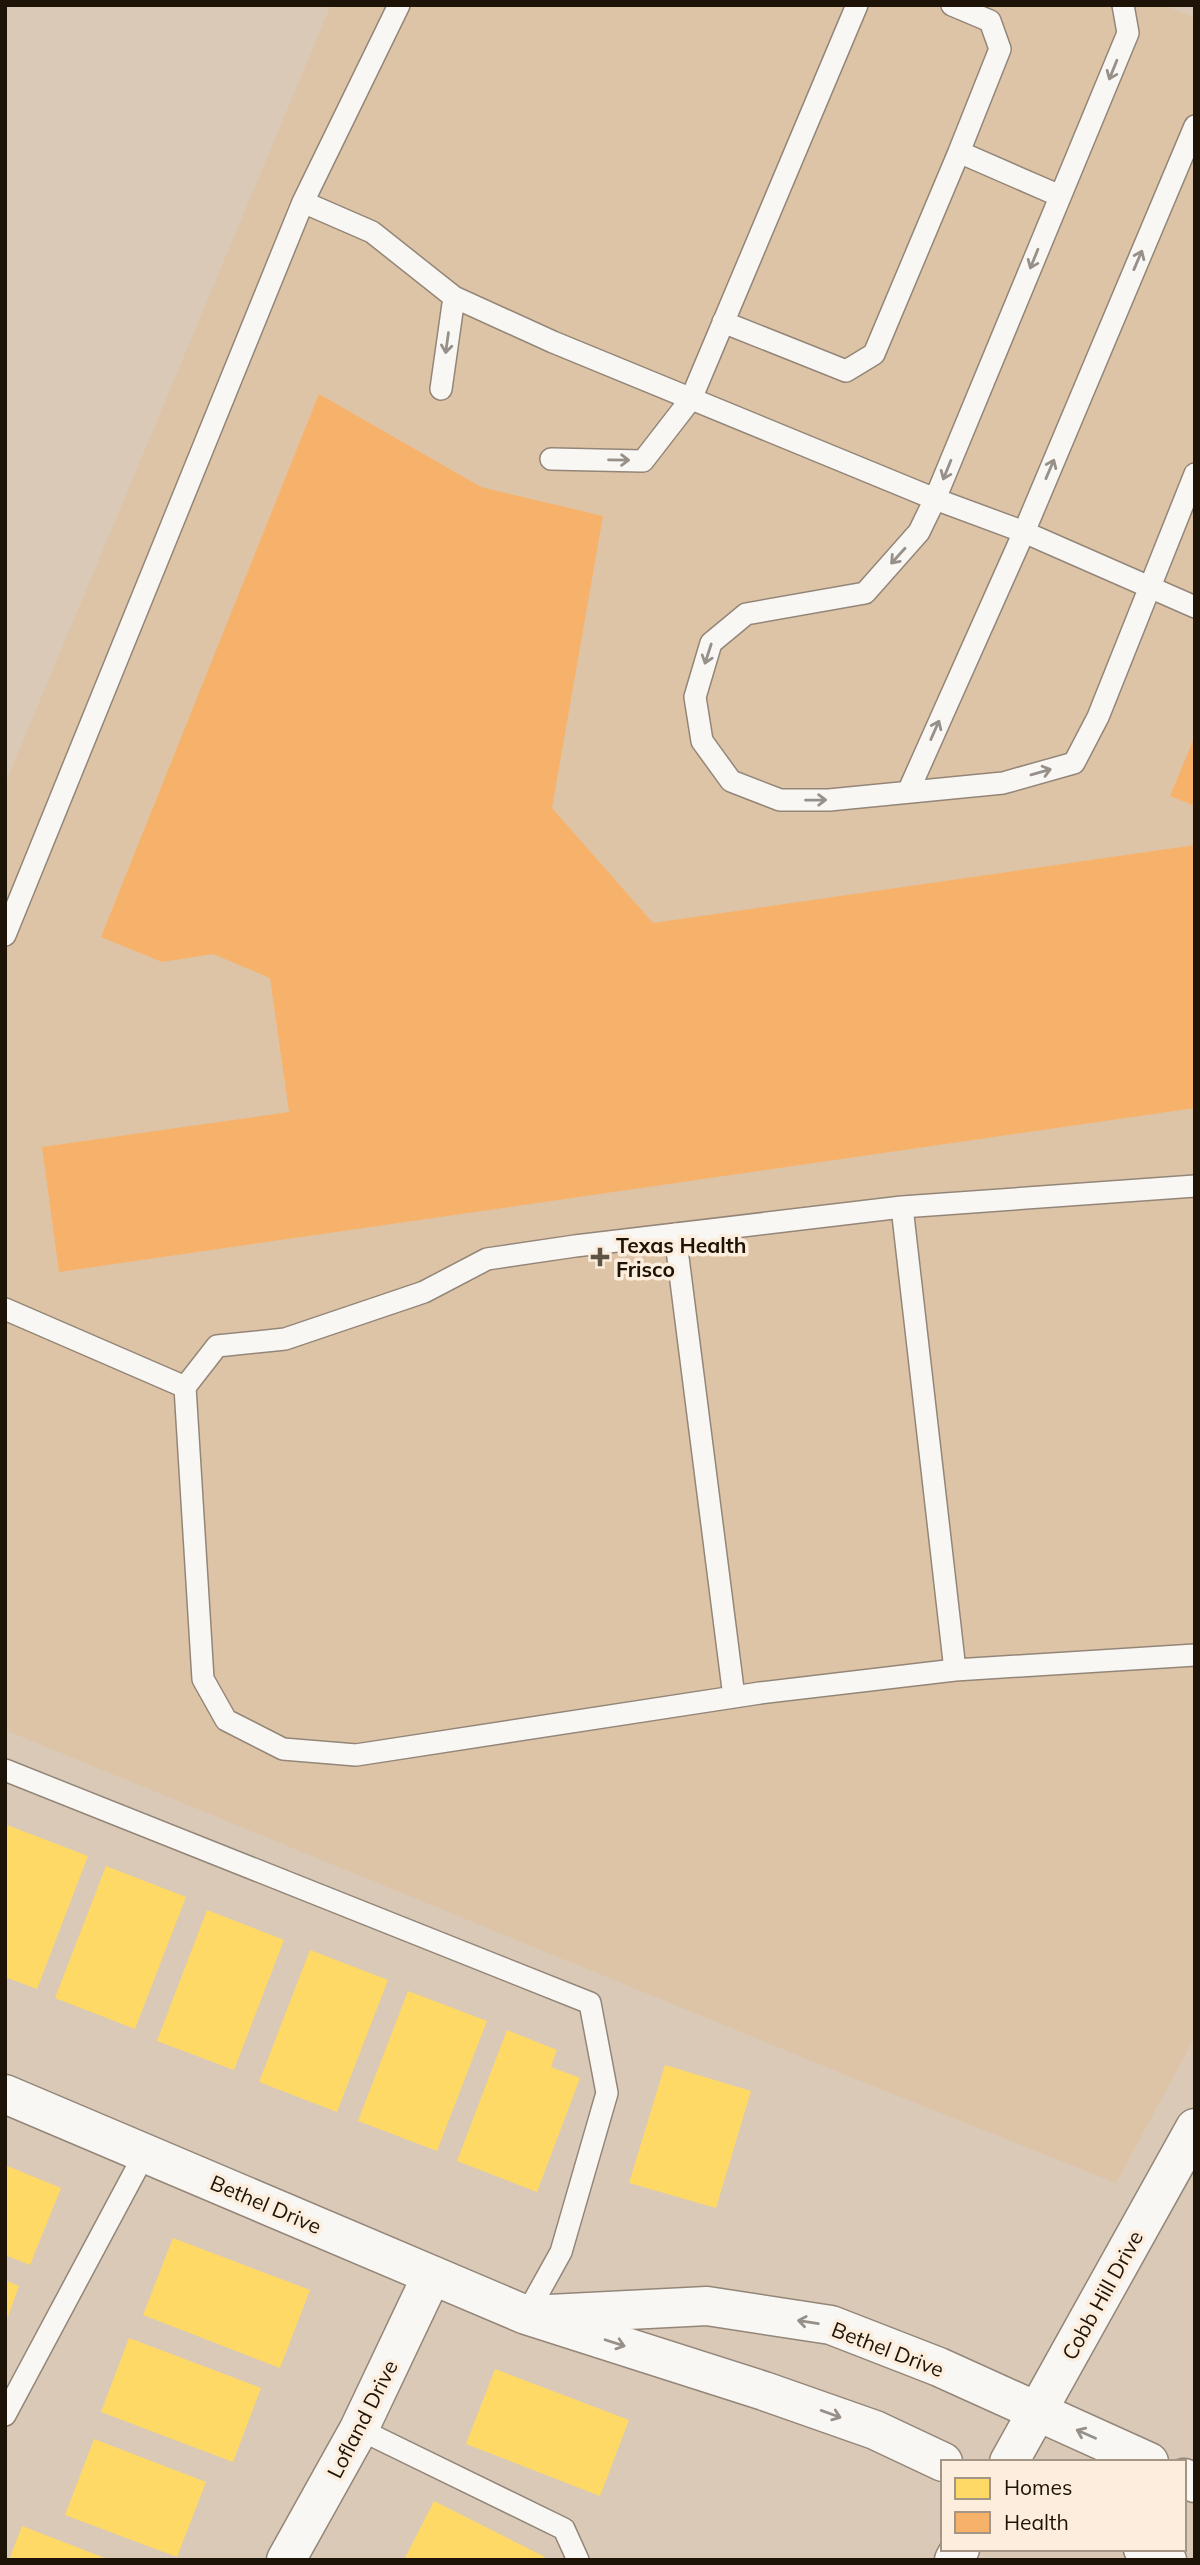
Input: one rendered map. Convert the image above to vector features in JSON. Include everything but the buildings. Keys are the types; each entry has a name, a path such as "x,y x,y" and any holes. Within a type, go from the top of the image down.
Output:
{"street":[{"name":"Bethel Drive","path":"5,2094 526,2315 764,2391 875,2430 941,2461"},
{"name":"Cobb Hill Drive","path":"1010,2460 1195,2128"},
{"name":"Lofland Drive","path":"286,2560 359,2429 432,2275"},
{"name":"Bethel Drive","path":"526,2315 707,2305 831,2325 939,2367 1145,2460"},
{"path":"1147,2551 1167,2560"}],"lane":[{"path":"5,935 303,202 399,5"},
{"path":"551,459 643,461 691,399 857,5"},
{"path":"723,321 846,371 874,354 1000,49 990,21 952,5"},
{"path":"1123,5 1128,33 919,532 865,593 746,614 711,643 695,697 702,741 731,781 780,800 829,800 1003,783 1074,763 1098,718 1195,474"},
{"path":"908,792 1024,532 1195,126"},
{"path":"959,152 1060,196"},
{"path":"303,202 372,232 454,297 553,342 935,499 1024,532 1195,607"},
{"path":"441,389 454,297"},
{"path":"1195,1186 902,1207 487,1258 424,1292 285,1339 217,1346 185,1387 203,1679 226,1720 283,1749 356,1755 734,1697 955,1670 1195,1655"},
{"path":"902,1207 955,1670"},
{"path":"675,1234 734,1697"},
{"path":"5,1309 185,1387"},
{"path":"5,1770 590,2003 607,2093 561,2252 526,2315"},
{"path":"5,2415 145,2153"},
{"path":"359,2429 565,2529 578,2560"}],"shaded area":[{"name":"Texas Health Frisco","path":"331,5 1163,5 1195,18 1195,2037 1116,2183 5,1730 5,784"}],"place":[{"name":"Texas Health Frisco","path":"600,1257"}]}
